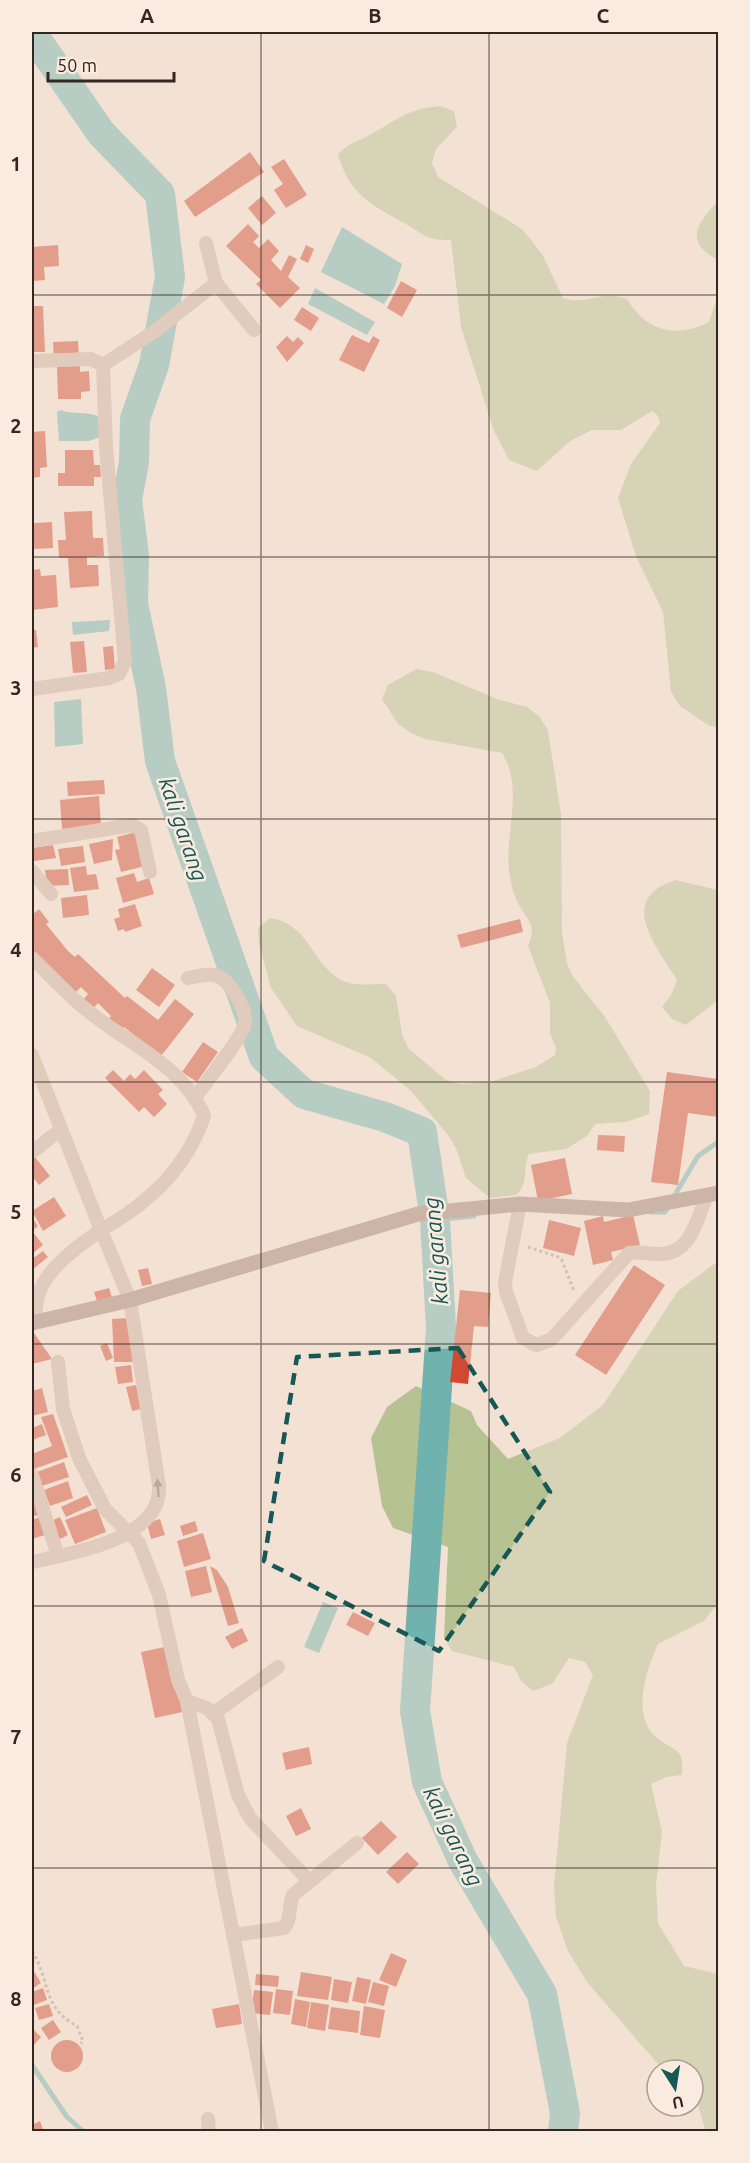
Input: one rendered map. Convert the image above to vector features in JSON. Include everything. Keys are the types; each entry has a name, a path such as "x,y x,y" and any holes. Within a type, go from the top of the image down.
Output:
{"street":[{"path":"206,243 216,283 254,330"},
{"path":"103,365 160,327 216,283"},
{"path":"32,361 91,359 103,365"},
{"path":"32,689 109,678 119,675 124,668 106,447 103,365"},
{"path":"32,841 132,825 141,830 150,872"},
{"path":"32,872 51,894"},
{"path":"32,958 83,1007 162,1065 196,1096 204,1116 190,1150 180,1165 148,1199 72,1250 36,1285 34,1321 130,1300 418,1214 478,1208 628,1210 713,1194"},
{"path":"188,978 212,973 221,976 233,991 245,1017 241,1033 196,1096"},
{"path":"32,1055 59,1131 130,1300 159,1498 155,1509 128,1534 95,1546 32,1562"},
{"path":"32,1152 59,1131"},
{"path":"519,1210 506,1274 506,1292 519,1330 527,1342 536,1345 551,1340 629,1253 660,1255 681,1248 713,1194"},
{"path":"58,1362 63,1409 85,1472 105,1509 139,1543 159,1595 178,1680 188,1701 272,2132"},
{"path":"32,1475 58,1556"},
{"path":"213,1714 278,1667"},
{"path":"188,1701 207,1708 218,1719 238,1795 250,1818 309,1881"},
{"path":"233,1935 284,1928 288,1924 289,1903 292,1895 357,1843"}],"path":[{"path":"512,1241 561,1258 581,1306"},
{"path":"32,1951 54,2009 61,2018 77,2026 83,2041 81,2044"}],"highlighted area":[{"path":"458,1348 550,1492 439,1651 264,1561 297,1357"}],"green space":[{"path":"440,106 454,111 457,127 436,149 432,163 438,177 522,229 542,254 563,298 580,300 617,296 627,299 643,318 653,325 674,331 697,327 709,322 718,295 718,728 708,725 680,706 671,692 663,612 636,556 618,498 631,464 660,423 658,416 652,411 621,430 592,430 570,441 537,471 509,460 494,431 461,327 451,240 426,236 381,210 362,196 348,179 343,168 338,154 348,146 408,113"},
{"path":"718,201 718,260 700,246 697,232 704,217"},
{"path":"416,669 433,672 497,699 527,707 540,717 548,731 561,814 562,933 567,964 574,978 605,1017 650,1091 649,1114 626,1122 595,1124 587,1136 566,1149 529,1154 523,1186 516,1195 490,1198 466,1178 456,1148 448,1135 410,1090 371,1058 297,1026 271,988 259,944 258,928 270,918 283,922 293,927 301,935 321,962 339,979 356,984 386,984 396,996 402,1034 408,1048 446,1080 461,1084 493,1081 536,1067 555,1055 556,1048 550,1033 550,1003 528,946 532,928 512,888 508,855 513,795 508,766 502,753 425,739 398,724 382,699 388,685"},
{"path":"676,880 718,890 718,1000 686,1025 672,1019 662,1007 671,995 677,980 652,939 646,925 644,911 648,899 658,888"},
{"path":"718,1261 718,1603 704,1621 658,1644 649,1667 643,1694 645,1720 651,1731 675,1750 682,1760 682,1775 666,1777 651,1784 662,1832 656,1885 658,1923 684,1966 718,1974 718,2131 706,2132 702,2118 705,2118 705,2058 653,2058 587,1982 568,1951 556,1917 554,1886 567,1743 593,1675 585,1662 569,1658 552,1684 533,1691 521,1681 514,1667 452,1651 444,1638 448,1547 393,1528 382,1506 371,1438 387,1407 416,1386 471,1411 477,1425 508,1459 560,1438 603,1405 678,1291"}],"water":[{"path":"342,227 402,264 395,286 384,304 321,272"},
{"path":"315,288 375,322 367,335 308,304"},
{"path":"61,410 98,416 100,437 89,441 59,441 57,412"},
{"path":"110,620 109,631 73,635 72,622"},
{"path":"81,699 83,744 55,747 54,702"},
{"path":"323,1602 338,1608 319,1653 304,1647"}],"building":[{"path":"250,152 264,172 195,217 184,201"},
{"path":"284,159 307,195 286,208 274,190 283,184 271,167"},
{"path":"262,196 276,213 262,225 248,208"},
{"path":"248,224 259,236 253,242 259,248 268,239 279,251 271,260 281,271 289,255 297,259 288,277 300,288 280,308 256,284 261,280 226,246"},
{"path":"58,245 59,266 44,267 45,280 32,281 32,247"},
{"path":"306,245 314,249 308,263 300,259"},
{"path":"401,281 417,290 402,317 387,308"},
{"path":"32,306 43,306 45,352 32,352"},
{"path":"302,307 319,318 311,331 294,320"},
{"path":"352,335 369,343 373,336 380,340 364,372 339,360"},
{"path":"287,336 293,342 298,337 304,343 287,362 276,347"},
{"path":"78,341 79,358 54,360 53,342"},
{"path":"57,366 80,366 80,372 89,371 90,391 81,392 81,399 58,399"},
{"path":"45,431 47,467 40,468 40,477 32,478 32,432"},
{"path":"65,450 93,450 94,465 100,465 101,477 94,477 94,486 58,486 58,473 65,473"},
{"path":"92,511 93,538 103,538 104,556 87,557 87,565 98,565 99,586 70,588 68,558 59,558 58,540 66,540 64,512"},
{"path":"52,522 53,548 32,549 34,523"},
{"path":"40,569 41,576 56,575 58,607 32,610 32,570"},
{"path":"32,630 36,630 38,647 32,648"},
{"path":"84,641 87,672 73,673 70,642"},
{"path":"113,646 115,669 105,670 103,647"},
{"path":"104,780 105,794 68,796 67,782"},
{"path":"99,796 101,826 62,829 60,800"},
{"path":"136,832 145,866 121,872 115,850 120,849 117,837"},
{"path":"113,839 112,860 94,864 89,844"},
{"path":"53,845 56,858 34,861 32,848"},
{"path":"83,846 85,862 61,866 58,849"},
{"path":"86,866 87,875 96,874 99,889 74,892 70,868"},
{"path":"68,869 69,885 47,886 45,870"},
{"path":"134,873 137,882 149,878 154,894 123,903 116,878"},
{"path":"87,895 89,915 63,918 61,898"},
{"path":"135,904 142,926 125,932 124,929 118,931 114,919 120,917 118,909"},
{"path":"39,909 49,922 46,924 68,951 75,957 78,954 125,998 127,996 158,1020 175,999 194,1014 161,1056 124,1027 121,1031 107,1021 111,1016 98,1003 92,1010 82,1001 88,994 81,987 75,993 32,953 32,915"},
{"path":"520,919 523,932 461,948 457,935"},
{"path":"152,968 175,985 159,1007 136,990"},
{"path":"203,1042 218,1052 197,1082 182,1072"},
{"path":"113,1070 124,1081 130,1074 135,1079 144,1070 163,1090 158,1094 167,1104 154,1117 144,1107 139,1112 105,1078"},
{"path":"667,1072 718,1079 718,1117 688,1113 678,1185 651,1182"},
{"path":"598,1135 625,1136 624,1152 597,1150"},
{"path":"35,1157 50,1176 39,1185 32,1176 32,1160"},
{"path":"565,1158 572,1194 538,1201 531,1165"},
{"path":"54,1197 66,1216 43,1231 32,1211"},
{"path":"633,1215 640,1245 611,1252 613,1260 593,1265 584,1221 603,1216 604,1222"},
{"path":"32,1217 38,1226 32,1231"},
{"path":"549,1220 581,1228 574,1256 543,1248"},
{"path":"32,1233 43,1245 32,1254"},
{"path":"43,1251 48,1257 32,1270 32,1259"},
{"path":"634,1265 665,1285 606,1375 575,1355"},
{"path":"148,1268 152,1284 142,1286 138,1270"},
{"path":"109,1288 112,1298 97,1301 94,1292"},
{"path":"460,1290 491,1293 488,1327 474,1326 468,1384 450,1382"},
{"path":"131,1318 133,1362 114,1362 112,1319"},
{"path":"34,1333 52,1359 32,1364 32,1334"},
{"path":"107,1343 113,1358 106,1361 100,1346"},
{"path":"131,1365 133,1382 118,1384 115,1367"},
{"path":"136,1385 141,1409 132,1411 126,1387"},
{"path":"42,1388 48,1412 32,1416 32,1391"},
{"path":"53,1414 68,1457 34,1469 32,1454 52,1446 41,1417"},
{"path":"42,1424 46,1435 32,1440 32,1428"},
{"path":"64,1462 69,1477 42,1486 37,1472"},
{"path":"68,1481 73,1498 50,1506 44,1490"},
{"path":"87,1495 92,1505 66,1517 61,1507"},
{"path":"34,1503 38,1515 32,1517 32,1504"},
{"path":"97,1508 106,1532 75,1544 65,1520"},
{"path":"42,1516 48,1534 32,1539 32,1520"},
{"path":"60,1517 68,1535 58,1540 49,1522"},
{"path":"160,1519 165,1535 151,1539 147,1523"},
{"path":"195,1521 198,1531 183,1536 180,1526"},
{"path":"203,1533 211,1559 184,1567 177,1541"},
{"path":"206,1566 212,1592 191,1597 185,1571"},
{"path":"210,1566 217,1570 228,1587 239,1623 228,1626"},
{"path":"353,1612 375,1623 368,1636 346,1625"},
{"path":"242,1628 248,1641 232,1649 225,1637"},
{"path":"169,1646 182,1712 155,1718 141,1652"},
{"path":"309,1747 312,1764 286,1770 282,1753"},
{"path":"301,1808 311,1829 296,1836 286,1816"},
{"path":"381,1821 397,1837 378,1855 362,1838"},
{"path":"407,1852 419,1864 398,1884 386,1872"},
{"path":"391,1953 407,1960 396,1987 379,1980"},
{"path":"32,1968 41,1983 32,1989"},
{"path":"301,1972 332,1977 328,2000 297,1996"},
{"path":"256,1974 279,1976 278,1987 255,1985"},
{"path":"357,1977 371,1980 366,2004 352,2001"},
{"path":"334,1979 352,1982 348,2003 331,2000"},
{"path":"373,1982 389,1986 384,2006 368,2002"},
{"path":"43,1988 47,2000 34,2005 32,1992"},
{"path":"276,1989 293,1991 290,2015 273,2013"},
{"path":"254,1990 273,1992 270,2015 251,2013"},
{"path":"295,1999 310,2002 306,2027 291,2024"},
{"path":"311,2002 329,2005 325,2031 307,2028"},
{"path":"49,2004 53,2016 39,2020 35,2008"},
{"path":"239,2004 242,2024 216,2028 212,2009"},
{"path":"364,2006 385,2010 380,2038 360,2035"},
{"path":"331,2007 360,2011 358,2033 328,2029"},
{"path":"53,2020 61,2032 49,2040 41,2028"},
{"path":"32,2028 41,2037 32,2047"},
{"path":"67,2040 78,2045 83,2056 78,2067 67,2072 56,2067 51,2056 56,2045"},
{"path":"40,2121 44,2132 32,2132 32,2125"}],"waterway":[{"name":"kali garang","path":"32,33 101,133 160,194 170,277 154,365 135,419 134,462 127,500 134,555 133,604 151,688 160,761 264,1057 304,1094 385,1117 422,1132 435,1220 441,1328 415,1711 427,1782 463,1861 542,1994 565,2113 563,2132"},
{"path":"673,1198 698,1156 718,1142"},
{"path":"651,1212 665,1212 669,1206"},
{"path":"435,1220 474,1216"},
{"path":"32,2065 67,2117 84,2132"}]}
